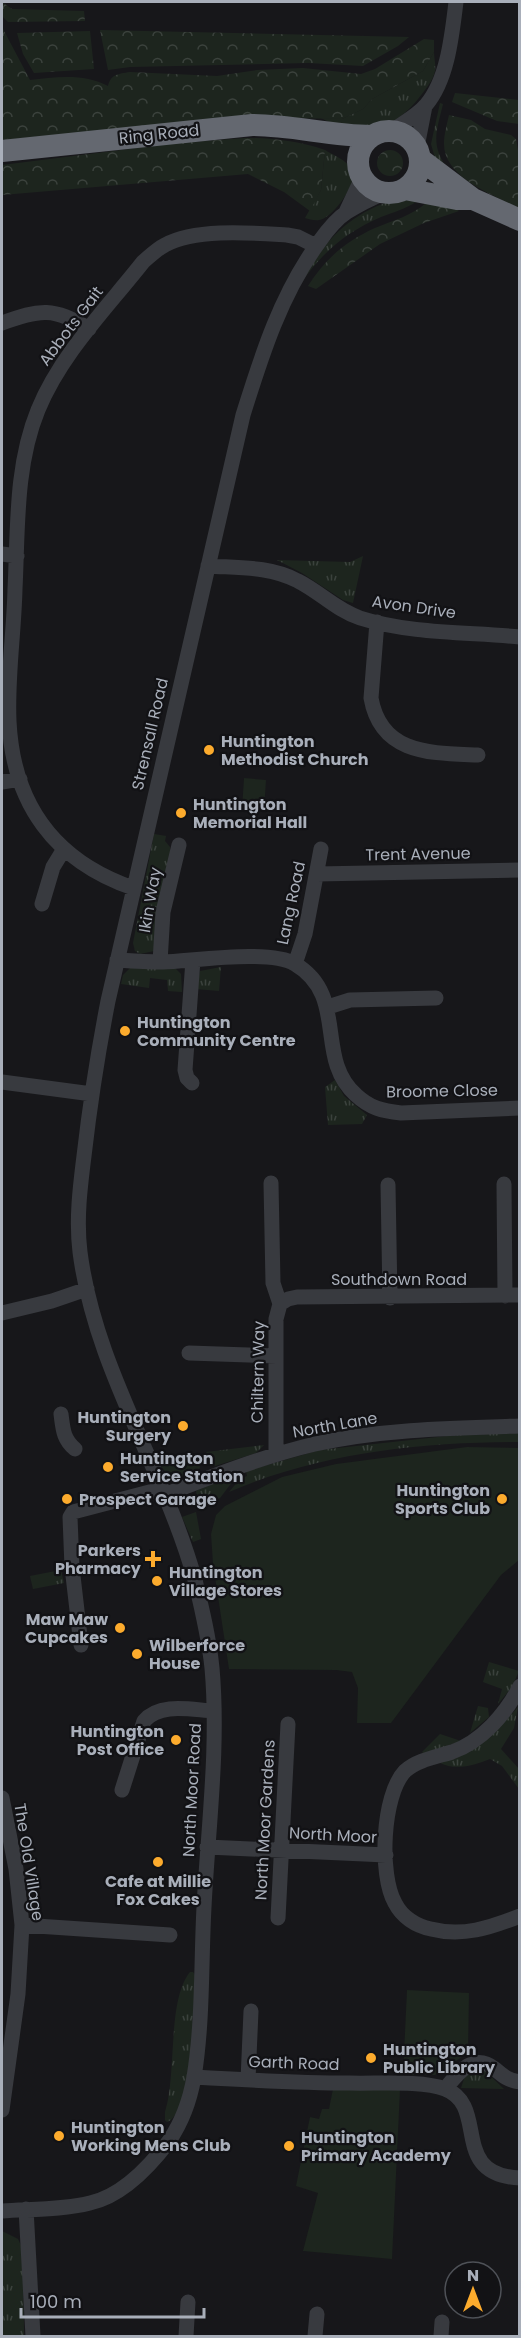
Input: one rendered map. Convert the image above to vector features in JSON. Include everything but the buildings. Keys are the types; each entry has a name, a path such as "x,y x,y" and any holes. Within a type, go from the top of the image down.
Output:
{"highway":[{"name":"Ring Road","path":"2,151 252,124 292,127 316,133 382,133"},
{"name":"Ring Road","path":"316,133 337,147 360,171"},
{"path":"473,199 395,191 368,185 360,171 361,148 382,133 406,136 418,153 473,199 519,220"},
{"path":"395,191 418,173 418,153"}],"street":[{"path":"418,153 425,106 444,67 456,2"},
{"path":"382,133 425,106"},
{"name":"Strensall Road","path":"87,1289 79,1248 78,1227 82,1171 98,1051 133,888 243,415 262,355 292,284 316,246 346,212 360,171"},
{"name":"Strensall Road","path":"346,212 395,191"},
{"name":"Abbots Gait","path":"133,888 92,871 64,849 37,818 26,798 20,779 9,722 15,597 9,555 31,431 37,411 58,370 142,262 166,244 179,239 210,235 268,234 298,237 316,246"},
{"path":"2,323 39,312 52,312 65,314 89,329"},
{"name":"Avon Drive","path":"208,566 255,569 285,575 298,581 336,607 377,622 519,637"},
{"path":"377,622 371,698 373,711 379,722 387,733 411,749 468,750"},
{"path":"2,782 20,779"},
{"name":"Ikin Way","path":"160,962 163,912 179,845"},
{"path":"42,907 52,867 64,849"},
{"name":"Lang Road","path":"295,964 305,934 321,849"},
{"name":"Trent Avenue","path":"317,874 519,870"},
{"name":"Broome Close","path":"117,960 160,962 273,957 295,964 316,982 323,993 328,1007 333,1049 340,1076 353,1093 372,1107 385,1112 401,1113 519,1108"},
{"path":"192,1083 187,1078 185,1070 193,960"},
{"path":"328,1007 350,1000 436,998"},
{"path":"2,1082 92,1094"},
{"name":"Chiltern Way","path":"271,1183 273,1283 280,1304 276,1318 276,1454"},
{"path":"504,1184 512,1296"},
{"path":"388,1185 390,1298"},
{"path":"2,1313 52,1301 87,1289"},
{"name":"North Moor Road","path":"2,2211 92,2203 128,2185 148,2166 171,2138 185,2112 194,2077 199,2022 214,1711 212,1669 204,1618 187,1556 163,1492 111,1371 87,1289"},
{"name":"Southdown Road","path":"280,1304 297,1297 512,1296"},
{"path":"189,1353 276,1356"},
{"path":"61,1414 63,1432 67,1442 75,1449"},
{"name":"North Lane","path":"81,1645 72,1566 70,1517 73,1512 163,1492 276,1454 348,1438 451,1428 519,1426"},
{"name":"North Moor","path":"519,1686 502,1713 480,1736 467,1745 412,1766 404,1772 391,1795 386,1833 387,1876 390,1893 402,1914 415,1923 430,1929 465,1933 503,1923 519,1916"},
{"path":"122,1790 144,1721 151,1713 163,1710 214,1711"},
{"name":"North Moor Gardens","path":"278,1918 288,1724"},
{"name":"The Old Village","path":"2,1798 22,1925 20,1977 6,2041 2,2110"},
{"name":"North Moor","path":"207,1847 386,1855"},
{"path":"22,1925 170,1935"},
{"path":"248,2080 251,2012"},
{"path":"519,2082 512,2082 490,2065 475,2063 463,2067 445,2089 464,2106 470,2122 472,2142 484,2166 495,2174 519,2178"},
{"name":"Garth Road","path":"194,2077 402,2084 445,2089"},
{"path":"26,2209 33,2337"},
{"path":"186,2337 188,2302"},
{"path":"315,2337 317,2314"}],"green space":[{"path":"2,2 12,9 84,11 85,21 8,22 2,16"},
{"path":"2,27 30,80 80,78 108,86 113,77 130,72 217,76 257,70 303,68 361,74 375,69 424,39 434,40 434,52 423,71 372,99 363,109 342,119 246,117 2,140"},
{"path":"100,30 409,37 363,66 308,63 130,67 108,70"},
{"path":"90,31 94,69 34,73 23,54 17,33"},
{"path":"434,52 434,75 418,99 397,119 373,129 360,130 334,124 321,118 342,119 363,109 372,99 423,71"},
{"path":"455,93 519,100 519,124 497,121 452,102"},
{"path":"440,103 443,104 436,139 439,154 449,171 435,158 431,144"},
{"path":"449,115 471,120 485,129 511,135 516,139 519,156 519,208 472,184 452,167 446,156 444,144"},
{"path":"245,138 286,141 325,150 321,190 310,211 284,192 248,174 2,195 2,165 177,143"},
{"path":"325,150 352,169 352,182 343,199 331,213 324,218 312,220 305,218 321,190"},
{"path":"390,150 399,154 403,163 399,172 390,176 381,172 377,163 381,154"},
{"path":"404,197 416,202 369,223 337,243 318,261 302,282 321,252 343,228 370,209"},
{"path":"426,203 450,205 459,211 424,223 380,244 316,289 308,286 329,259 346,245 375,228 408,215"},
{"path":"363,556 353,603 343,600 302,573 277,560 350,562"},
{"path":"244,778 266,780 264,811 242,809"},
{"path":"154,834 166,836 165,841 170,847 170,856 154,951 140,954 135,951 133,943"},
{"path":"132,966 173,966 181,974 182,992 168,991 167,980 150,978 149,988 121,984 123,975"},
{"path":"221,967 219,991 196,989 200,971"},
{"path":"335,1080 344,1096 367,1115 362,1124 328,1125 325,1087"},
{"path":"519,1433 519,1442 445,1444 371,1452 335,1459 263,1479 229,1492 240,1479 247,1476 246,1471 320,1450 456,1435"},
{"path":"264,1445 256,1453 215,1466 209,1462 206,1452"},
{"path":"467,1447 519,1448 519,1560 501,1575 391,1723 357,1723 358,1688 352,1672 229,1669 213,1564 211,1534 216,1515 225,1506 282,1477 336,1464"},
{"path":"195,1454 200,1467 198,1472 185,1476 169,1474 158,1459"},
{"path":"239,1473 220,1498 199,1507 196,1491"},
{"path":"196,1512 201,1539 193,1542 182,1517"},
{"path":"61,1570 64,1583 33,1589 30,1576"},
{"path":"489,1662 519,1671 512,1687 498,1704 502,1689 483,1682"},
{"path":"478,1706 488,1708 489,1717 470,1733"},
{"path":"518,1707 514,1728 501,1749 519,1769 519,1789 502,1766 490,1759 459,1767 440,1763 483,1740"},
{"path":"440,1734 461,1741 424,1754 422,1752"},
{"path":"190,1972 195,1975 187,2079 182,2100 175,2115 167,2122 165,2112 169,2097 175,2019 178,2000"},
{"path":"407,1990 469,1993 468,2053 435,2075 403,2075"},
{"path":"475,2070 486,2072 504,2089 461,2088 465,2076"},
{"path":"333,2089 400,2090 392,2259 303,2251 318,2193 296,2186 310,2117 319,2119 322,2109 329,2109"},
{"path":"2,2231 18,2239 23,2250 24,2336 2,2336"}],"place":[{"name":"Huntington Methodist Church","path":"209,750"},
{"name":"Huntington Memorial Hall","path":"181,813"},
{"name":"Huntington Community Centre","path":"125,1031"},
{"name":"Huntington Surgery","path":"183,1426"},
{"name":"Huntington Service Station","path":"108,1467"},
{"name":"Prospect Garage","path":"67,1499"},
{"name":"Huntington Sports Club","path":"502,1499"},
{"name":"Parkers Pharmacy","path":"153,1559"},
{"name":"Huntington Village Stores","path":"157,1581"},
{"name":"Maw Maw Cupcakes","path":"120,1628"},
{"name":"Wilberforce House","path":"137,1654"},
{"name":"Huntington Post Office","path":"176,1740"},
{"name":"Cafe at Millie Fox Cakes","path":"158,1862"},
{"name":"Huntington Public Library","path":"371,2058"},
{"name":"Huntington Working Mens Club","path":"59,2136"},
{"name":"Huntington Primary Academy","path":"289,2146"}]}
